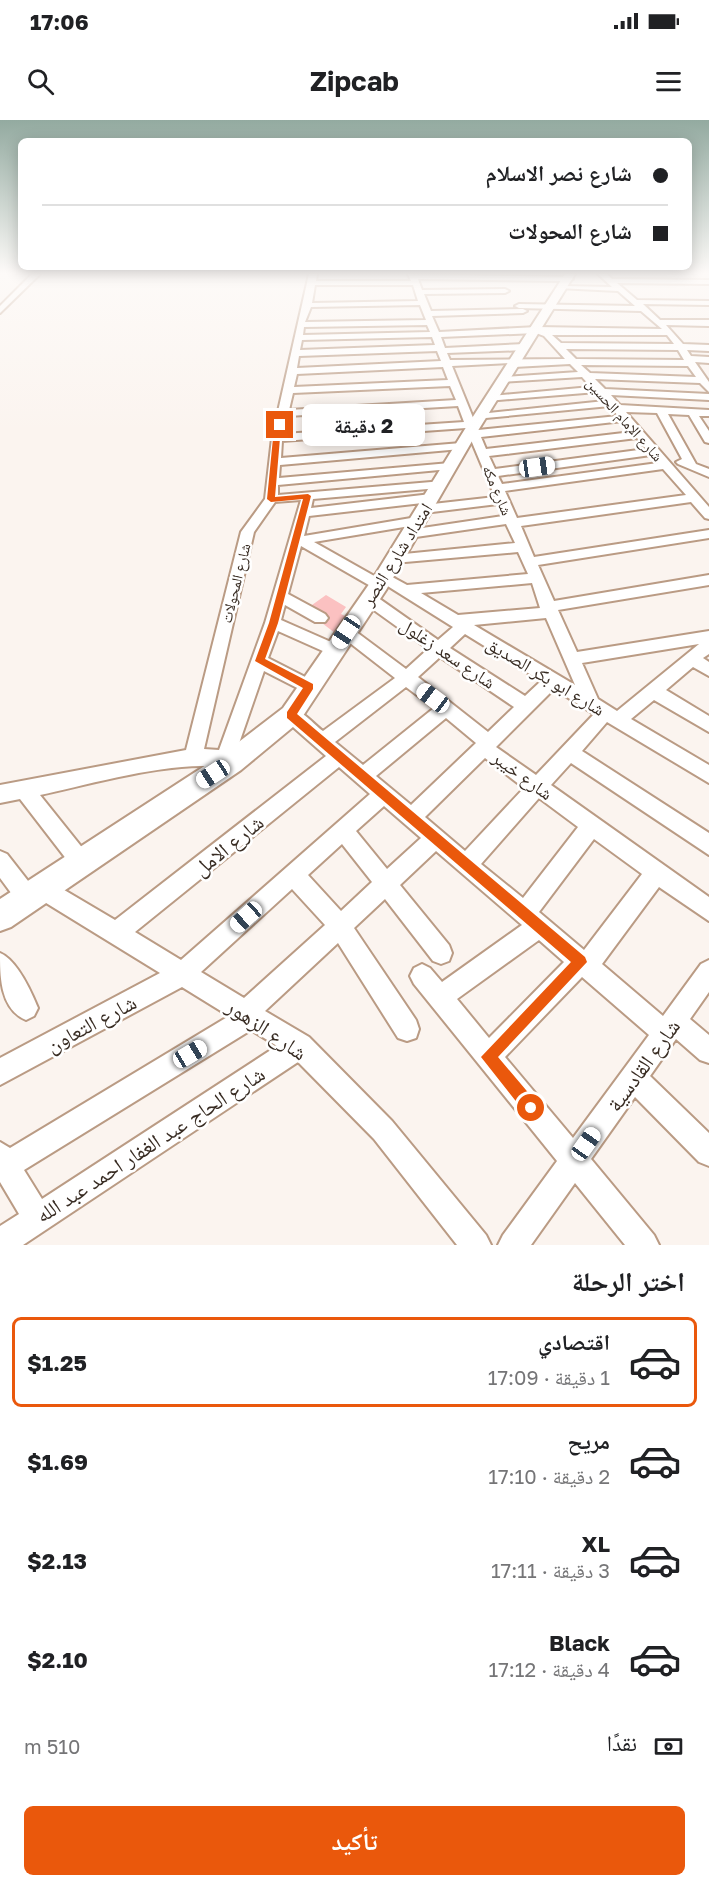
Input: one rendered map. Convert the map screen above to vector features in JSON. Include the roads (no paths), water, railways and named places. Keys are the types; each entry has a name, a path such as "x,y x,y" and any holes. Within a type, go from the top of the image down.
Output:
{"street":[{"path":"303,326 284,413 276,438 271,499 308,496 511,521 694,498"},
{"path":"297,353 376,326"},
{"name":"شارع مكه","path":"432,326 471,430 570,659 605,712"},
{"path":"293,371 482,361 530,326"},
{"name":"امتداد شارع النصر","path":"0,916 291,715 381,580 471,430 538,326"},
{"name":"شارع الإمام الحسين","path":"550,326 560,346 626,418 709,515"},
{"path":"552,326 574,361 691,362 709,360"},
{"path":"552,326 587,375 704,379"},
{"path":"624,326 673,333"},
{"path":"664,326 673,333 709,389"},
{"path":"560,346 709,348"},
{"path":"478,375 482,361"},
{"path":"691,362 709,367"},
{"path":"289,390 454,383"},
{"path":"491,399 601,390 709,397"},
{"path":"284,413 462,403"},
{"path":"274,462 615,406 709,413"},
{"path":"661,411 691,465"},
{"path":"692,412 709,440"},
{"path":"276,438 471,430 626,418"},
{"path":"482,453 639,434"},
{"path":"299,539 424,509 661,458"},
{"path":"491,473 661,458 691,465 709,473"},
{"path":"272,482 450,466"},
{"path":"0,794 26,791 193,756 229,760 299,539 308,496"},
{"name":"شارع المحولات","path":"193,756 248,532 271,499"},
{"path":"303,513 424,509"},
{"path":"528,562 709,534"},
{"name":"شارع ابو بكر الصديق","path":"299,539 405,590 709,775"},
{"path":"381,580 522,547"},
{"path":"405,590 535,578"},
{"name":"شارع سعد زغلول","path":"381,580 439,649 526,706"},
{"path":"322,742 406,678 439,649 460,624 709,580"},
{"path":"280,596 320,618"},
{"path":"273,623 334,650"},
{"name":"شارع خيبر","path":"346,632 479,733 490,752 709,910"},
{"path":"570,659 709,637"},
{"path":"466,865 605,712 653,691 709,645"},
{"path":"692,659 709,670"},
{"path":"260,661 309,687"},
{"path":"411,818 553,680"},
{"path":"653,691 709,725"},
{"path":"363,777 446,708"},
{"path":"291,715 583,964 670,1027 709,1051"},
{"path":"569,752 709,845"},
{"name":"شارع الامل","path":"116,934 339,756"},
{"path":"26,791 81,862"},
{"name":"شارع التعاون","path":"0,1072 182,974 383,794"},
{"path":"440,997 532,920 592,825"},
{"path":"343,830 441,953"},
{"path":"37,1217 3,1161 249,1015 435,838"},
{"path":"0,861 35,892"},
{"path":"488,1057 583,964 657,872"},
{"path":"293,874 340,926 407,1029"},
{"name":"شارع الزهور","path":"35,892 116,934 300,1046 383,1130 476,1245"},
{"path":"0,964 26,1008"},
{"name":"شارع القادسية","path":"513,1245 709,972"},
{"path":"422,976 644,1245"},
{"name":"شارع الحاج عبد الغفار احمد عبد الله","path":"0,1244 37,1217 300,1046"},
{"path":"633,1078 709,1152"}]}
